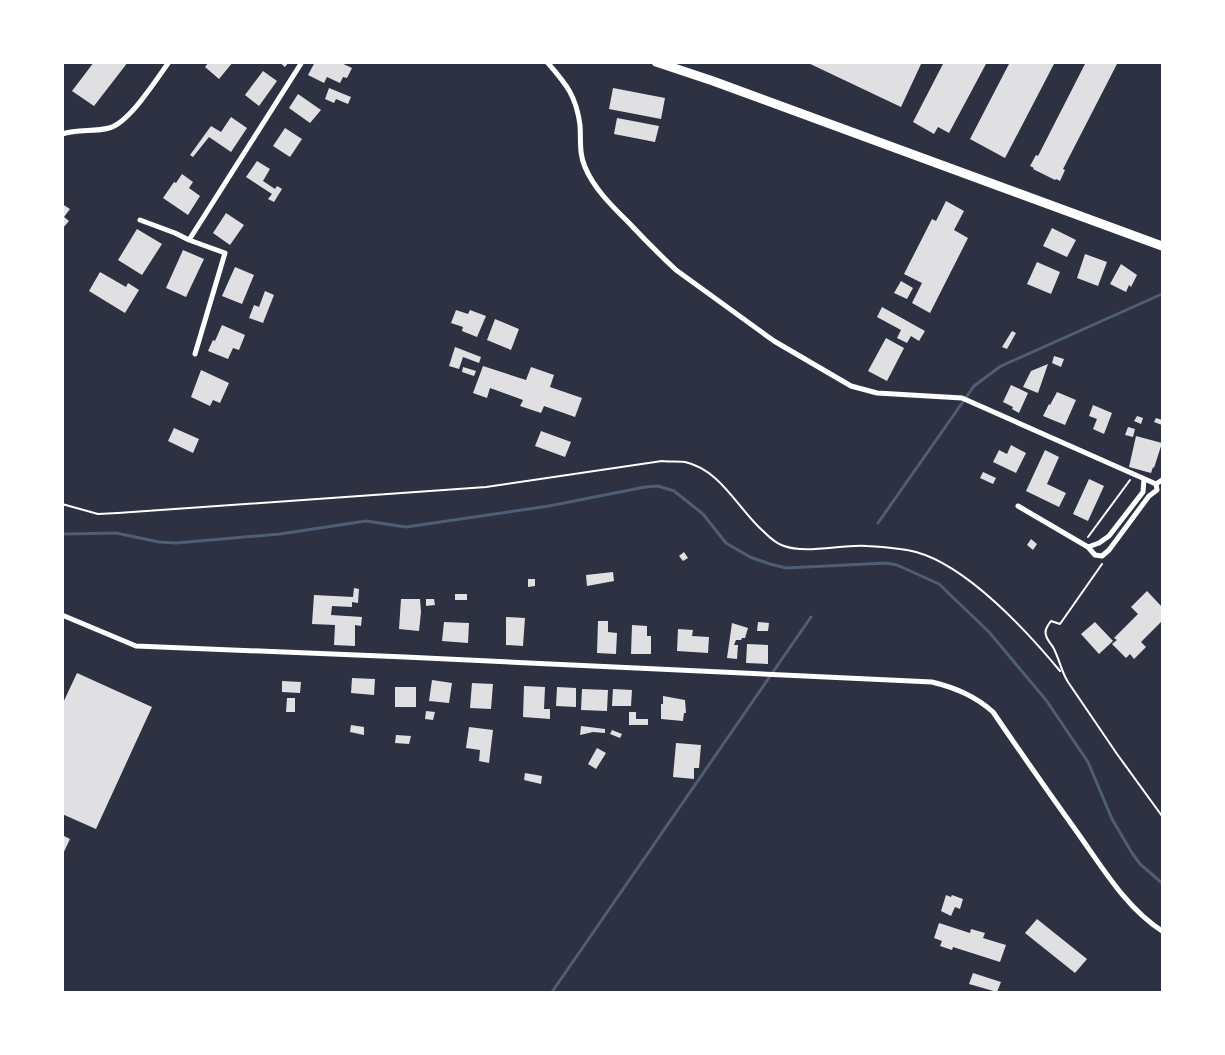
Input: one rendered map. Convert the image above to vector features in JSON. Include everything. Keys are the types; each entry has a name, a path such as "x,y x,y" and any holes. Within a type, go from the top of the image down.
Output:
{"street":[{"path":"62,134 108,128 122,121 169,62"},
{"path":"189,240 302,62"},
{"path":"547,62 572,93 580,125 581,157 589,176 617,211 676,270 774,341 851,386 877,393 962,398 1156,484"},
{"path":"656,62 673,65 1162,246"},
{"path":"140,220 225,253 195,354"},
{"path":"1085,546 1099,543 1109,536 1143,492 1144,479"},
{"path":"1156,484 1162,480"},
{"path":"1018,506 1085,546 1095,555 1102,556 1149,496 1157,490 1156,484"},
{"path":"62,615 136,646 932,682 951,687 969,694 994,712 1108,877 1134,908 1162,931"}],"path":[{"path":"62,504 98,514 118,513 486,487 662,461 684,462 709,473 722,484 754,523 772,539 784,546 802,549 864,546 895,548 916,552 947,565 1012,618 1060,671 1116,754 1162,816"},
{"path":"1085,546 1134,474"},
{"path":"1060,671 1053,646 1045,635 1046,630 1051,621 1060,624 1099,569 1104,560 1102,556"}],"building":[{"path":"94,62 128,62 94,106 72,91"},
{"path":"209,62 233,62 219,79 205,67"},
{"path":"279,62 289,62 285,67"},
{"path":"315,62 339,62 352,68 347,78 343,77 340,83 327,77 324,83 308,75"},
{"path":"806,62 922,62 901,107"},
{"path":"944,62 987,62 949,133 938,127 934,134 913,122"},
{"path":"1010,62 1055,62 1005,158 970,139"},
{"path":"1086,62 1118,62 1063,169 1065,170 1060,181 1055,180 1030,166 1036,155 1038,156"},
{"path":"263,71 277,81 259,106 245,95"},
{"path":"329,88 351,97 348,104 336,99 334,103 325,99"},
{"path":"613,88 665,98 661,119 609,109"},
{"path":"298,94 321,110 310,123 289,108"},
{"path":"231,117 247,128 231,152 209,137 193,157 190,155 211,126 221,132"},
{"path":"617,118 659,126 655,142 614,134"},
{"path":"285,128 302,139 290,157 273,146"},
{"path":"257,161 270,169 263,181 275,189 277,186 282,189 274,202 268,199 272,194 246,177"},
{"path":"182,174 193,182 189,188 200,196 188,215 163,198"},
{"path":"946,201 964,211 954,230 968,238 930,313 912,303 922,283 904,274 932,219 936,221"},
{"path":"62,204 70,209 64,217 69,221 62,229"},
{"path":"226,213 244,225 230,245 213,233"},
{"path":"1052,228 1076,240 1067,257 1043,246"},
{"path":"137,229 162,244 142,275 118,260"},
{"path":"183,250 204,259 186,297 166,288"},
{"path":"1085,254 1107,262 1098,286 1077,278"},
{"path":"1037,262 1060,272 1051,294 1027,284"},
{"path":"1121,264 1137,275 1126,292 1110,284"},
{"path":"235,267 254,275 242,304 222,296"},
{"path":"100,272 126,287 128,283 139,290 125,313 89,291"},
{"path":"901,281 913,288 907,299 894,293"},
{"path":"265,291 274,295 263,323 249,318 254,305 259,307"},
{"path":"882,307 925,331 919,341 911,336 907,343 897,338 901,330 877,317"},
{"path":"456,310 468,314 470,310 486,316 477,337 462,331 463,327 451,323"},
{"path":"495,319 519,329 511,350 487,340"},
{"path":"222,325 245,335 239,350 233,348 228,359 208,351"},
{"path":"1012,331 1016,333 1007,349 1002,347"},
{"path":"886,338 904,348 887,381 868,371"},
{"path":"455,347 481,357 479,363 463,357 459,369 449,366"},
{"path":"1054,356 1064,359 1061,367 1052,363"},
{"path":"1048,364 1038,393 1023,387 1031,371"},
{"path":"483,366 526,380 531,367 554,375 550,387 582,398 575,417 544,406 541,413 520,406 523,400 490,388 487,398 473,393"},
{"path":"463,367 476,371 474,376 462,372"},
{"path":"201,370 229,383 220,403 213,400 210,406 191,397"},
{"path":"1011,385 1028,393 1019,413 1012,409 1013,407 1003,402"},
{"path":"1057,392 1076,400 1065,425 1043,416"},
{"path":"1093,405 1112,413 1104,434 1093,429 1097,419 1089,416"},
{"path":"1137,416 1143,418 1141,424 1134,421"},
{"path":"1156,418 1162,420 1162,425 1154,422"},
{"path":"1128,427 1135,429 1133,437 1125,435"},
{"path":"174,428 199,439 193,453 168,441"},
{"path":"541,431 571,442 565,457 535,446"},
{"path":"1136,436 1162,443 1151,473 1129,467"},
{"path":"1011,445 1026,453 1016,473 993,462 999,450 1007,454"},
{"path":"1045,450 1059,457 1047,484 1066,493 1059,507 1026,491"},
{"path":"983,472 996,478 993,484 980,478"},
{"path":"1089,479 1104,486 1088,521 1073,514"},
{"path":"1031,539 1037,544 1033,550 1027,545"},
{"path":"684,552 688,558 683,561 679,556"},
{"path":"613,572 614,581 587,586 586,575"},
{"path":"528,579 535,579 535,586 528,587"},
{"path":"354,588 359,589 358,603 352,602 352,607 332,606 331,615 362,617 361,626 355,625 355,646 334,645 335,625 312,624 314,595 353,597"},
{"path":"1147,591 1162,607 1162,621 1141,642 1146,647 1134,659 1130,654 1126,658 1112,644 1117,640 1114,638 1138,614 1131,607"},
{"path":"455,594 467,594 467,600 455,600"},
{"path":"401,599 420,599 419,631 399,629"},
{"path":"426,599 434,599 435,605 426,606"},
{"path":"506,617 525,618 523,646 506,645"},
{"path":"598,621 608,621 608,632 617,633 616,654 597,653"},
{"path":"444,622 469,623 468,643 442,641"},
{"path":"758,622 769,623 768,631 757,631"},
{"path":"1095,622 1113,641 1099,654 1081,634"},
{"path":"732,623 748,628 745,638 736,640 734,645 738,645 737,659 727,658"},
{"path":"632,625 647,626 647,636 651,636 651,654 631,654"},
{"path":"678,629 693,630 692,636 709,637 708,653 677,651"},
{"path":"747,644 768,645 768,664 746,663"},
{"path":"77,673 152,707 96,829 62,814 62,705"},
{"path":"352,678 375,679 374,695 351,693"},
{"path":"432,680 452,683 449,703 429,701"},
{"path":"282,681 301,682 300,693 282,692"},
{"path":"472,683 493,684 491,709 470,708"},
{"path":"524,686 545,687 544,709 550,709 550,719 523,717"},
{"path":"395,687 416,687 416,707 395,707"},
{"path":"557,687 576,688 576,707 556,706"},
{"path":"582,689 608,690 607,711 581,710"},
{"path":"613,689 632,690 631,706 612,706"},
{"path":"663,696 685,700 686,713 684,713 683,721 661,719"},
{"path":"287,698 295,698 295,712 286,712"},
{"path":"426,711 435,712 433,720 425,719"},
{"path":"629,712 636,712 636,719 648,719 648,725 629,725"},
{"path":"351,725 364,727 364,735 350,732"},
{"path":"581,726 605,729 605,733 593,732 580,735"},
{"path":"469,727 493,730 489,763 479,761 480,750 466,748"},
{"path":"612,730 622,734 620,738 610,734"},
{"path":"396,735 411,736 409,744 395,743"},
{"path":"676,743 701,745 699,768 694,768 694,779 673,777"},
{"path":"597,748 606,753 596,769 588,764"},
{"path":"525,773 542,776 541,784 524,780"},
{"path":"62,835 70,839 62,856"},
{"path":"946,895 963,899 960,909 955,907 951,916 941,911"},
{"path":"1037,919 1087,959 1075,973 1025,933"},
{"path":"939,923 970,933 971,929 985,933 983,938 1006,945 1000,962 953,947 952,950 940,946 942,941 934,938"},
{"path":"973,973 1001,982 997,992 969,984"}],"waterway":[{"path":"878,523 974,386 1001,366 1162,294"},
{"path":"62,534 116,533 159,542 176,543 280,534 366,521 406,527 549,506 645,487 658,486 674,491 703,514 726,543 750,557 786,568 886,563 897,565 939,584 989,632 1046,700 1088,762 1112,819 1132,853 1140,864 1162,883"},
{"path":"552,992 811,617"}]}
